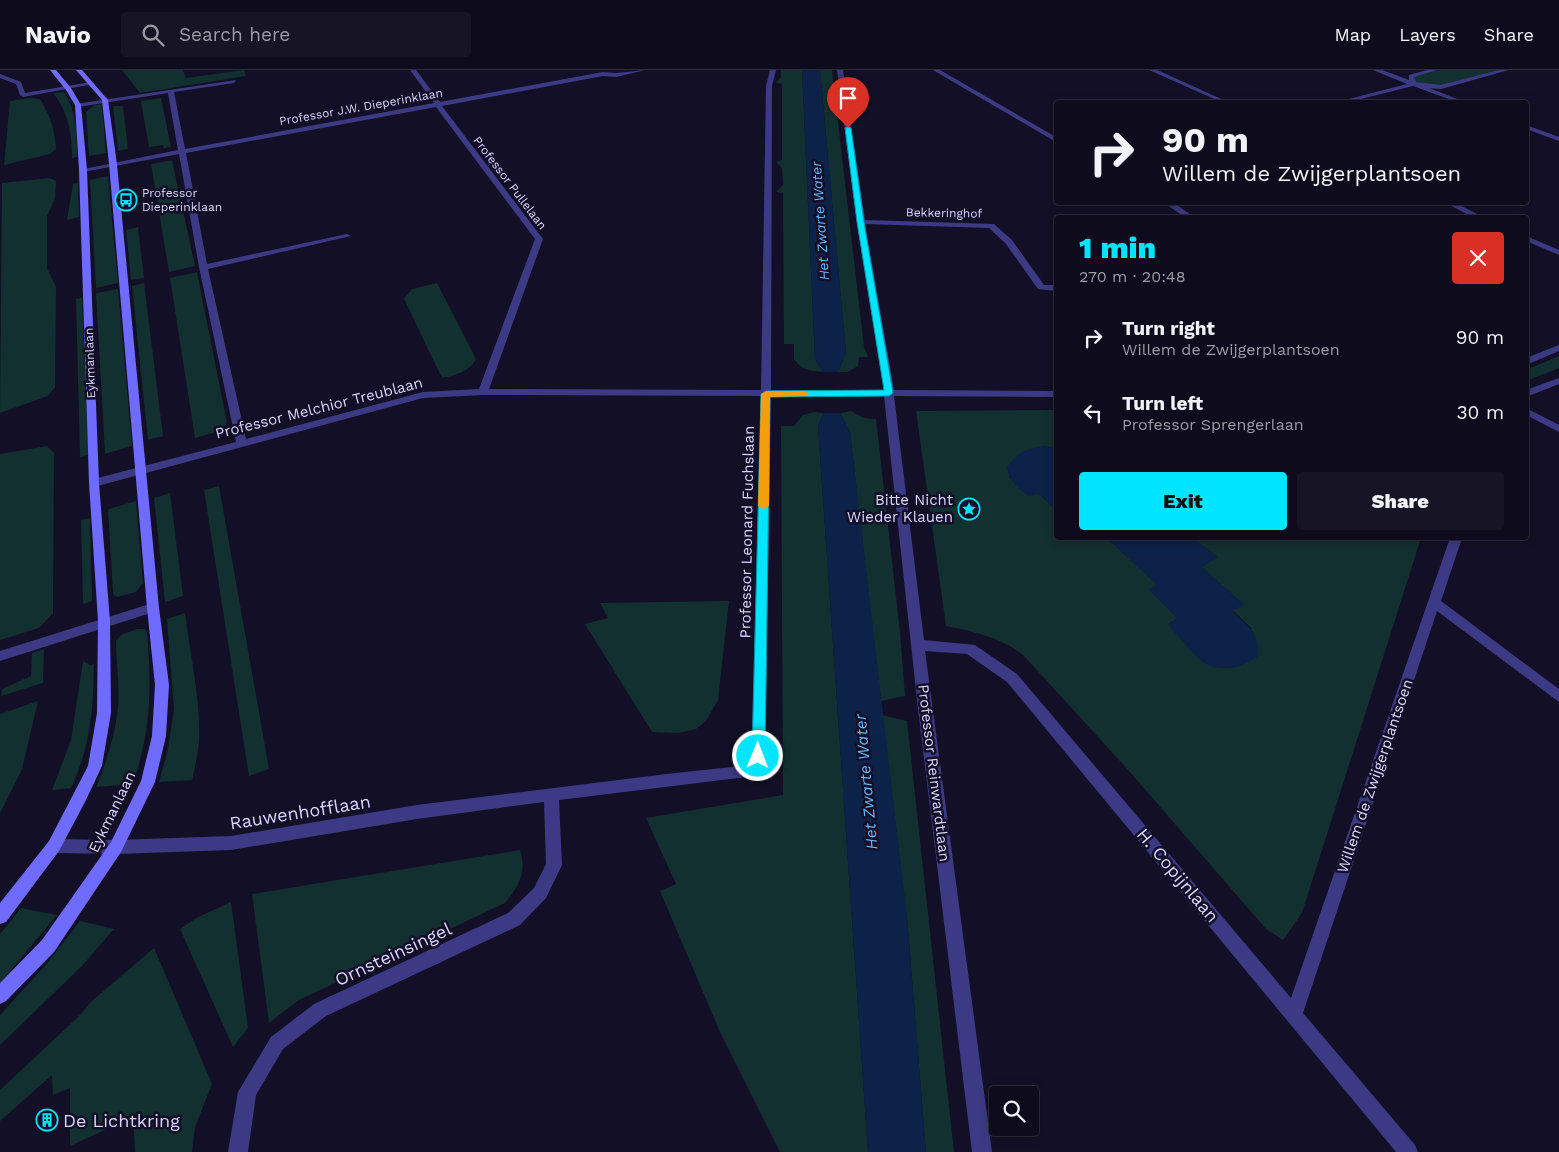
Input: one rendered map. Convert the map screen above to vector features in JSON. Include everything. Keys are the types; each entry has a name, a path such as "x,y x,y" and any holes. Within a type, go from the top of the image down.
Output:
{"main road":[{"name":"Eykmanlaan","path":"0,916 54,846 95,766 104,713 104,621 94,484 83,170 78,106 53,70"},
{"path":"79,70 106,100"},
{"name":"Eykmanlaan","path":"0,995 48,946 116,847 148,782 159,736 162,686 153,608 142,471 106,100"}],"street":[{"path":"413,70 438,105"},
{"name":"Professor J.W. Dieperinklaan","path":"83,170 438,105 601,72 616,75 643,70"},
{"name":"Professor Leonard Fuchslaan","path":"765,70 769,86"},
{"name":"Professor Leonard Fuchslaan","path":"551,795 758,771 766,394 769,86 773,70"},
{"name":"Professor Reinwardtlaan","path":"840,70 861,222 889,393 918,645 982,1152"},
{"path":"936,70 1054,139"},
{"path":"1152,70 1220,100"},
{"path":"1376,70 1457,100"},
{"path":"1413,84 1411,76 1434,70"},
{"path":"1351,100 1413,84 1441,87 1506,70"},
{"path":"0,76 18,83 23,95 91,84"},
{"path":"78,106 234,81"},
{"path":"170,92 204,267 242,443"},
{"name":"Professor Pullelaan","path":"438,105 539,239 483,392"},
{"path":"1529,128 1559,139"},
{"path":"1171,205 1187,215"},
{"path":"1454,205 1475,215"},
{"name":"Bekkeringhof","path":"861,222 991,226 1009,242 1040,287 1054,288"},
{"path":"204,267 347,236"},
{"path":"1529,239 1559,253"},
{"path":"1529,361 1559,348"},
{"path":"1529,393 1559,381"},
{"name":"Professor Melchior Treublaan","path":"94,484 423,395 483,392 889,393"},
{"path":"889,393 1054,394"},
{"path":"1529,413 1559,430"},
{"name":"Willem de Zwijgerplantsoen","path":"1294,1014 1455,540"},
{"path":"1434,602 1559,696"},
{"path":"0,656 104,621 153,608"},
{"name":"H. Copijnlaan","path":"918,645 970,649 1012,678 1408,1152"},
{"name":"Rauwenhofflaan","path":"54,846 116,847 231,842 417,812 551,795"},
{"name":"Ornsteinsingel","path":"238,1152 247,1092 277,1043 320,1010 514,919 540,893 554,865 551,795"}],"green space":[{"path":"122,70 183,70 186,78 244,70 246,76 140,93"},
{"path":"781,70 802,70 815,359 823,372 800,366 794,359 794,344 784,344 783,193 776,192 783,185 782,168 776,162 782,160 782,84 776,83 781,77"},
{"path":"820,70 832,70 864,347 868,357 859,357 858,366 848,372 838,372 846,353"},
{"path":"1434,70 1506,70 1441,87 1413,84 1411,76"},
{"path":"64,92 72,107 75,123 77,157 72,158 66,116 53,93"},
{"path":"29,98 40,99 44,105 53,129 56,149 50,154 4,165 10,101"},
{"path":"161,98 171,147 164,148 163,145 149,147 141,101"},
{"path":"102,104 106,153 89,156 86,112 95,105"},
{"path":"113,106 123,106 128,149 118,151"},
{"path":"172,160 195,266 169,272 151,164"},
{"path":"108,176 118,283 96,288 90,180"},
{"path":"50,178 56,181 55,198 47,216 47,268 56,287 55,387 48,396 0,413 2,183"},
{"path":"78,183 79,217 67,220 73,184"},
{"path":"138,227 144,278 131,280 126,230"},
{"path":"197,272 227,423 220,431 195,438 170,278"},
{"path":"144,283 163,436 148,440 132,286"},
{"path":"437,283 476,359 470,367 462,372 442,378 404,299 412,289"},
{"path":"118,289 132,446 105,454 96,293"},
{"path":"82,298 88,455 80,457 76,299"},
{"path":"1559,356 1559,368 1529,380 1529,369"},
{"path":"1054,410 1054,448 1044,446 1009,477 1029,496 1038,493 1054,508 1054,540 1109,540 1158,585 1150,590 1177,618 1168,625 1252,629 1232,610 1243,604 1201,567 1217,557 1196,540 1420,540 1302,913 1283,940 1266,929 1130,772 1024,656 997,640 946,626 916,411"},
{"path":"851,411 864,418 876,419 900,632 905,696 881,701 850,432 840,413"},
{"path":"814,412 824,413 818,426 868,1152 780,1152 720,1032 660,891 676,884 646,818 783,795 781,426 794,426 803,415"},
{"path":"47,446 54,453 53,613 39,628 0,640 0,454"},
{"path":"219,486 269,769 249,776 204,490"},
{"path":"170,493 183,596 165,602 154,498"},
{"path":"136,501 143,583 136,592 117,597 113,594 108,509"},
{"path":"90,518 92,601 83,604 81,520"},
{"path":"729,601 718,700 706,721 696,729 679,733 652,732 585,624 608,618 600,603"},
{"path":"185,613 195,677 199,726 198,751 192,780 159,782 168,749 174,709 167,619"},
{"path":"137,629 145,629 147,632 150,691 147,727 139,764 133,784 96,787 110,748 117,718 119,691 116,641 121,635"},
{"path":"44,649 43,683 1,696 2,689 31,676 32,653"},
{"path":"83,661 90,665 94,664 92,713 87,742 71,788 52,790 71,740"},
{"path":"38,701 22,769 0,813 0,714"},
{"path":"882,715 907,721 954,1152 926,1152 907,918"},
{"path":"520,850 523,865 522,872 518,885 505,903 299,1000 269,1023 252,894"},
{"path":"231,902 248,1028 233,1047 180,929 198,917"},
{"path":"21,908 57,915 0,983 0,934"},
{"path":"80,921 114,929 81,967 0,1045 0,1015 44,967"},
{"path":"154,948 212,1084 195,1127 192,1152 135,1152 133,1117 70,1146 70,1088 53,1095 52,1075 0,1121 0,1090 77,1018 93,1000"}],"water":[{"name":"Het Zwarte Water","path":"802,70 820,70 846,353 838,372 823,372 815,359"},
{"name":"Het Zwarte Water","path":"824,413 840,413 850,432 907,918 926,1152 868,1152 818,426"},
{"path":"1044,446 1054,448 1054,508 1038,493 1029,496 1021,491 1008,473 1007,468 1014,458 1032,448"},
{"path":"1109,540 1196,540 1218,557 1202,567 1244,605 1232,611 1252,630 1257,641 1258,656 1233,668 1219,668 1206,664 1192,652 1168,625 1177,618 1149,590 1157,585"}],"slow traffic":[{"path":"764,506 766,394 805,394"}],"place":[{"name":"Professor Dieperinklaan","path":"126,200"},
{"name":"Bitte Nicht Wieder Klauen","path":"969,509"},
{"name":"De Lichtkring","path":"47,1120"}],"route":[{"path":"758,756 766,394 889,393 861,222 848,128"}]}
